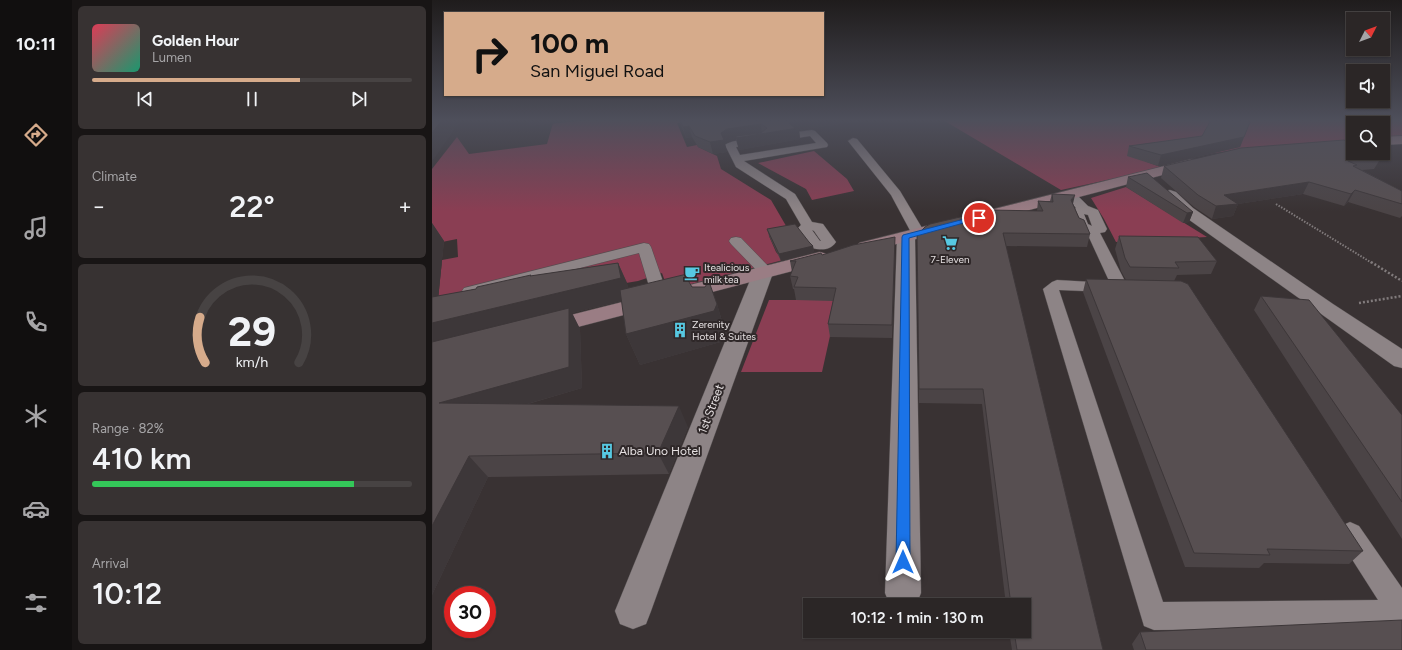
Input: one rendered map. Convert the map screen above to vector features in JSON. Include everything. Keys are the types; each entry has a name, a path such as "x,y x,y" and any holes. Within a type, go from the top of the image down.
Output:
{"street":[{"path":"531,333 661,299 705,296 827,251 912,235 1212,158"},
{"path":"1147,175 1187,211 1326,309 1402,360"},
{"path":"903,593 912,235"},
{"name":"1st Street","path":"633,611 764,273"}],"lane":[{"path":"733,150 740,165 791,197 808,226 804,229 816,245 827,251"},
{"path":"738,159 791,150"},
{"path":"861,150 896,194 912,235"},
{"path":"1070,195 1084,209 1076,212 1083,227 1092,230 1128,287 1057,285 1051,289 1154,616 1402,613"},
{"path":"736,241 764,273"},
{"path":"470,290 644,247 661,299"},
{"path":"1341,520 1402,613"}],"path":[{"path":"1276,204 1402,281"},
{"path":"1326,309 1402,296"}],"shaded area":[{"path":"447,150 466,150 469,154 498,150 705,150 717,156 721,169 771,200 789,231 769,236 776,252 783,260 668,290 662,273 638,281 542,297 438,300 442,260 458,257 457,239 432,244 432,169"},
{"path":"994,150 1234,150 1147,162 1163,168 1061,190"},
{"path":"814,151 847,179 854,191 812,200 806,189 758,163"},
{"path":"1126,187 1207,237 1116,242 1091,198"},
{"path":"769,300 838,300 822,372 741,372"}],"building":[{"path":"1144,150 1183,150 1161,155"},
{"path":"1231,150 1346,150 1346,160 1359,160 1348,161 1357,165 1353,166 1402,191 1402,204 1355,190 1351,194 1309,182 1224,195 1238,204 1216,206 1198,195 1164,166"},
{"path":"1147,173 1193,212 1187,213 1128,177"},
{"path":"1052,194 1075,195 1071,200 1079,218 1084,220 1090,234 1003,233 1103,650 1017,650 1015,638 1031,638 1031,598 1010,598 983,389 919,389 917,232 921,231 930,224 990,210 1043,211 1038,201 1053,202"},
{"path":"795,224 813,246 779,254 767,229"},
{"path":"1119,236 1198,237 1217,261 1175,262 1179,268 1130,267 1125,258"},
{"path":"895,237 892,325 828,324 836,288 794,287 798,277 790,276 796,261 790,261 821,253 822,255 853,245"},
{"path":"618,263 621,278 432,323 432,297 476,289 477,287 531,275 530,276"},
{"path":"687,274 692,287 705,287 708,279 717,304 714,311 626,334 620,290"},
{"path":"1086,279 1181,281 1188,284 1363,551 1267,549 1270,555 1194,553"},
{"path":"1261,296 1309,300 1402,415 1402,502"},
{"path":"569,308 569,367 439,403 679,406 658,453 469,456 432,526 432,342"},
{"path":"1402,620 1402,650 1146,650 1140,632"}],"place":[{"name":"7-Eleven","path":"950,243"},
{"name":"Itealicious milk tea","path":"692,273"},
{"name":"Zerenity Hotel & Suites","path":"680,330"},
{"name":"Alba Uno Hotel","path":"607,451"}],"route":[{"path":"903,562 906,237 979,218"}]}
